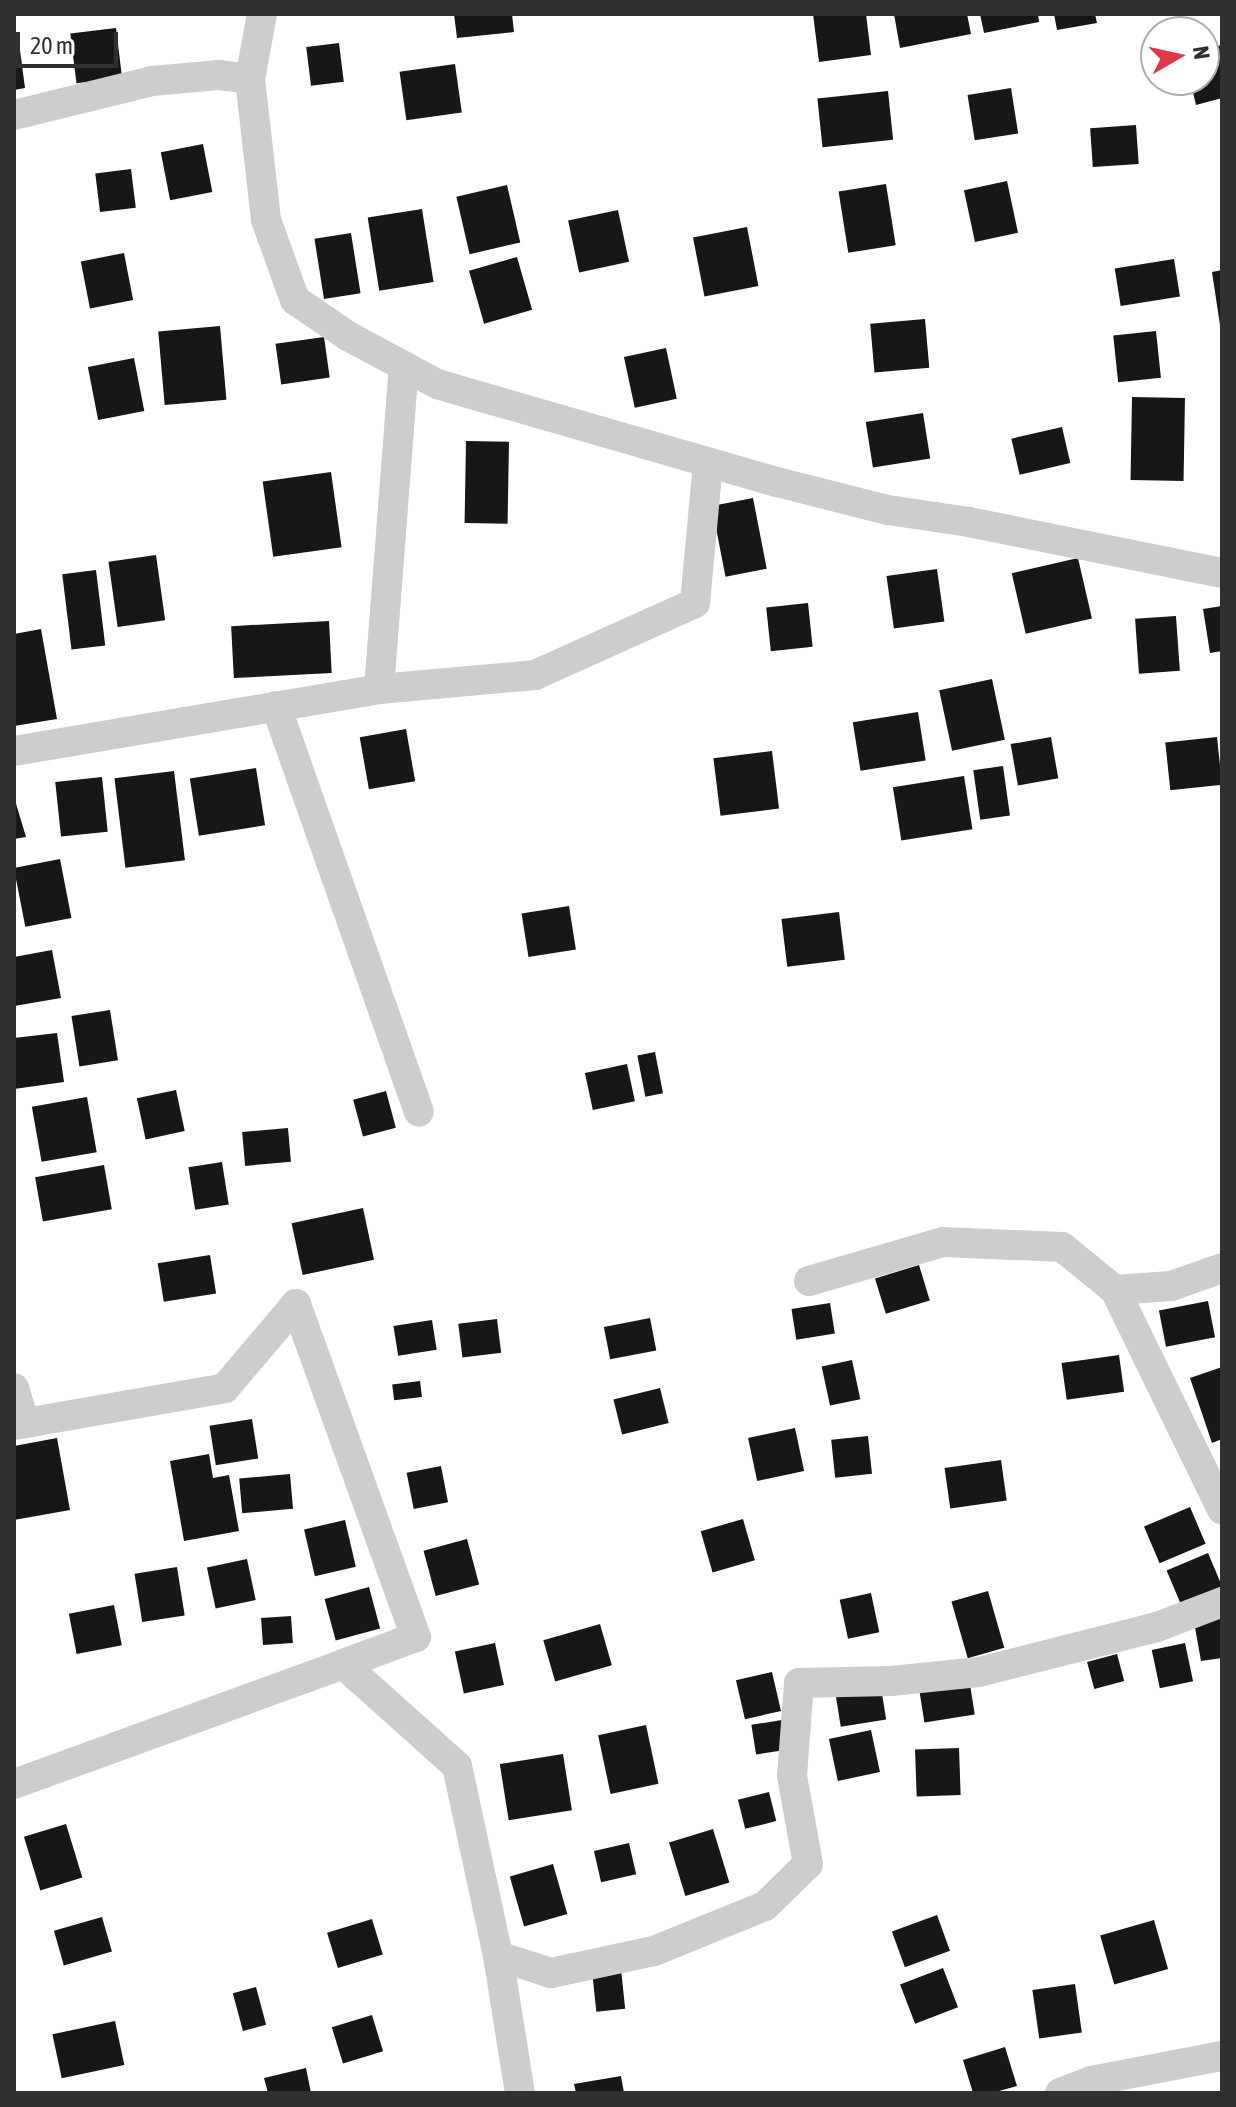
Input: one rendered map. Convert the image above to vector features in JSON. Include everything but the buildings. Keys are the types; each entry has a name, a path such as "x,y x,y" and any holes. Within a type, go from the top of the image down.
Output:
{"street":[{"path":"262,14 250,79 266,220 295,300 348,336 437,384 708,463 888,510 969,522 1222,573"},
{"path":"14,115 152,81 219,75 250,79"},
{"path":"379,689 404,366"},
{"path":"14,751 379,689 535,675 695,603 708,463"},
{"path":"276,706 419,1111"},
{"path":"809,1281 943,1242 1062,1247 1115,1290 1222,1509"},
{"path":"1115,1290 1171,1286 1222,1268"},
{"path":"14,1388 20,1424 225,1388 296,1304 416,1637 14,1784"},
{"path":"498,1956 551,1973 654,1951 765,1906 808,1864 792,1776 799,1683 891,1681 979,1672 1157,1627 1222,1602"},
{"path":"343,1664 457,1766 498,1956 520,2093"},
{"path":"1060,2093 1091,2081 1222,2056"}]}
